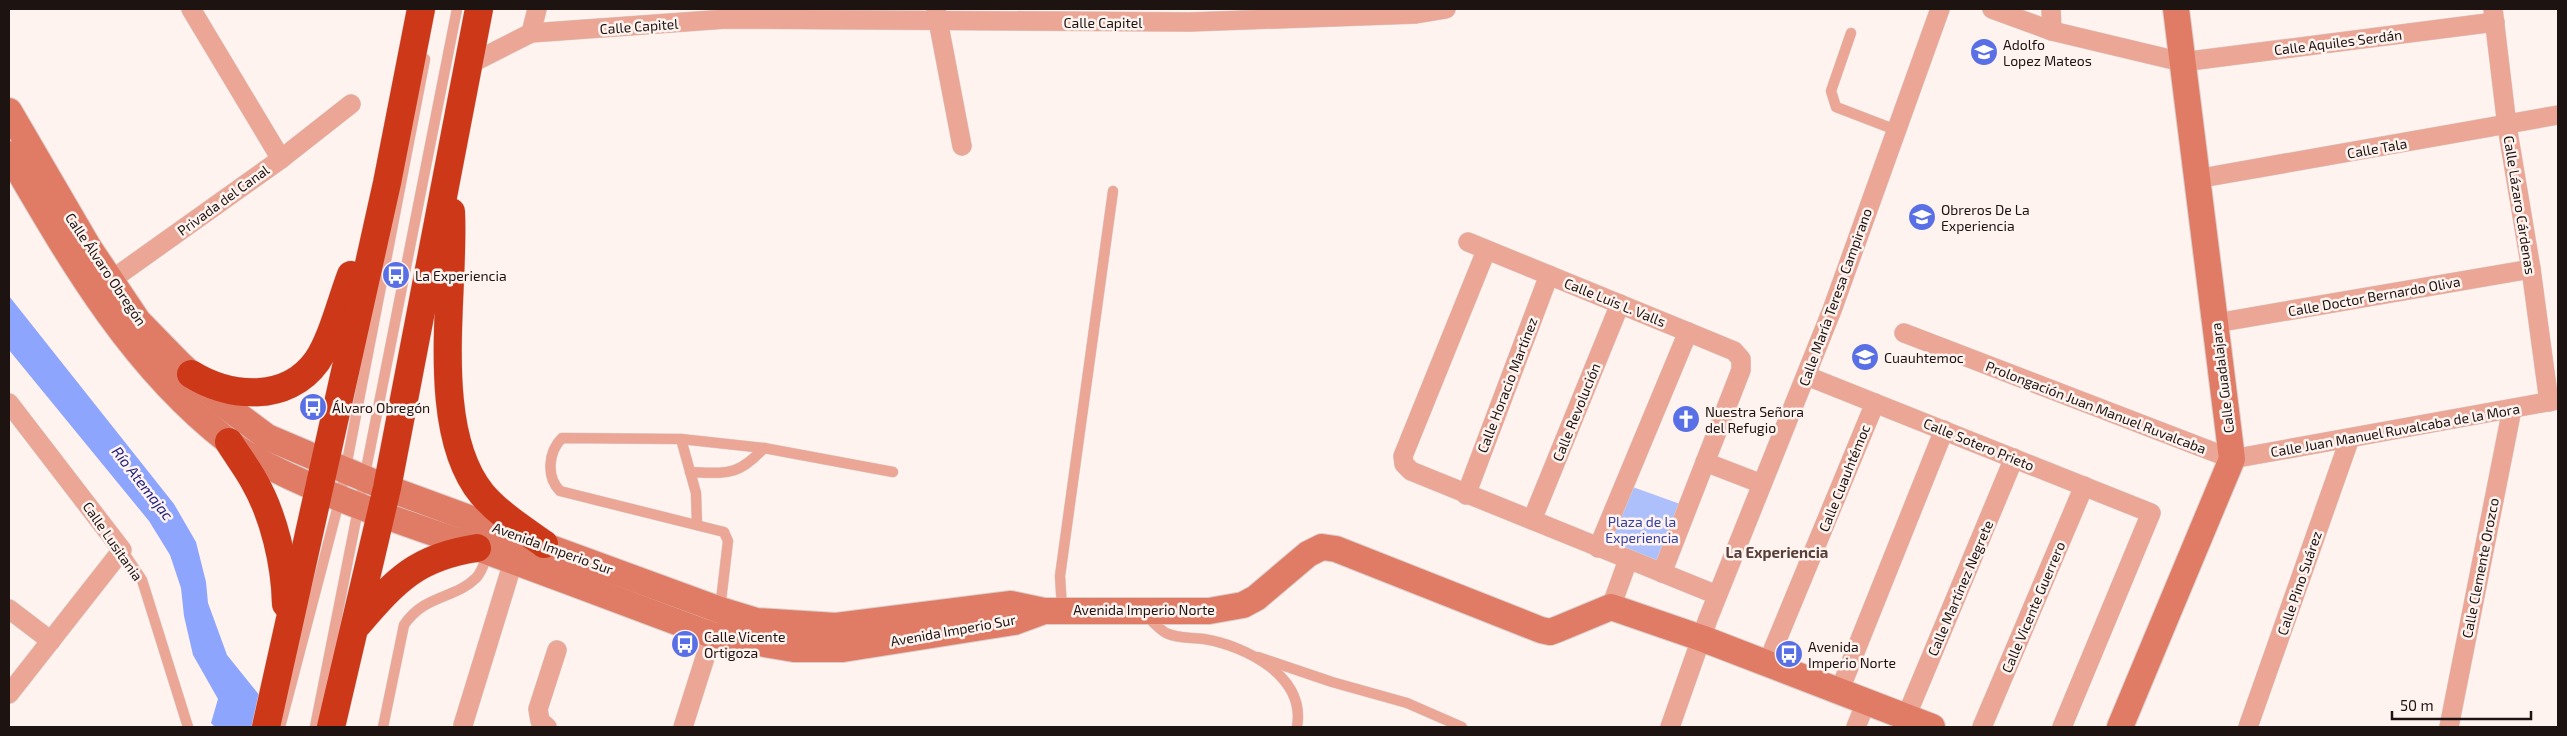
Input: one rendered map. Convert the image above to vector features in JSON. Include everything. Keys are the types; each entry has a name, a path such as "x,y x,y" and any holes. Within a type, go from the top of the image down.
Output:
{"highway":[{"path":"331,727 354,629 349,502 355,475 387,183 421,9"},
{"path":"287,634 349,502 355,475 447,172 479,9"},
{"path":"447,172 452,231 448,379 458,446 468,472 483,494 544,544"},
{"path":"191,374 223,389 259,393 281,388 296,381 309,370 322,352 387,183"},
{"path":"229,442 254,481 272,525 283,573 287,634 280,696 266,727"},
{"path":"354,629 382,595 410,571 442,556 483,550"}],"street":[{"path":"191,9 281,159"},
{"path":"532,33 537,9"},
{"name":"Calle Capitel","path":"468,65 532,33 726,14 937,15 1190,22 1416,14 1446,9"},
{"name":"Calle María Teresa Campirano","path":"1670,727 1717,595 1807,376 1940,9"},
{"path":"1992,9 2052,31 2182,62"},
{"path":"2051,9 2052,31"},
{"name":"Calle Guadalajara","path":"2123,727 2232,459 2176,9"},
{"path":"937,15 962,146"},
{"name":"Calle Aquiles Serdán","path":"2182,62 2494,15"},
{"name":"Calle Lázaro Cárdenas","path":"2494,15 2507,126 2553,401"},
{"name":"Privada del Canal","path":"102,287 281,159 351,104"},
{"name":"Calle Álvaro Obregón","path":"9,112 134,351 175,394 229,442 252,458 349,502"},
{"name":"Calle Tala","path":"2196,179 2507,126 2558,115"},
{"name":"Calle Álvaro Obregón","path":"9,154 102,287 223,404 267,437 355,475"},
{"name":"Calle Luis L. Valls","path":"1468,242 1734,352 1741,359 1741,370 1705,462"},
{"path":"1486,251 1403,456 1404,464 1410,471 1466,495 1717,595"},
{"name":"Calle Doctor Bernardo Oliva","path":"2216,323 2531,269"},
{"name":"Calle Horacio Martínez","path":"1466,495 1549,275"},
{"name":"Calle Revolución","path":"1532,520 1620,304"},
{"path":"1598,548 1688,332"},
{"name":"Prolongación Juan Manuel Ruvalcaba","path":"1904,333 2232,459"},
{"name":"Calle Sotero Prieto","path":"1807,376 2151,513 2062,727"},
{"name":"Calle Juan Manuel Ruvalcaba de la Mora","path":"2232,459 2553,401"},
{"name":"Calle Lusitania","path":"9,403 122,550"},
{"name":"Calle Cuauhtémoc","path":"1767,664 1876,403"},
{"name":"Calle Clemente Orozco","path":"2449,727 2512,409"},
{"path":"1839,692 1944,430"},
{"name":"Calle Pino Suárez","path":"2248,727 2350,438"},
{"name":"Calle Martínez Negrete","path":"1906,717 2014,458"},
{"path":"1662,573 1705,462 1762,484"},
{"name":"Avenida Imperio Sur","path":"355,475 720,610 756,621 791,625 836,626 1011,604 1053,610"},
{"name":"Calle Vicente Guerrero","path":"1982,727 2084,486"},
{"name":"Avenida Imperio Sur","path":"349,502 712,635 794,649 843,648 1014,622 1053,610"},
{"name":"Avenida Imperio Norte","path":"1053,610 1209,611 1243,604 1256,598 1308,554 1322,548 1336,549 1550,632 1611,607"},
{"path":"9,694 122,550"},
{"path":"1628,560 1611,607 1701,638 1932,727"},
{"path":"463,725 513,562"},
{"path":"9,609 51,641"},
{"path":"683,727 720,610"},
{"path":"547,727 540,722 538,709 557,650"},
{"path":"1856,727 1866,702"}],"lane":[{"path":"355,475 457,9"},
{"path":"1851,33 1831,91 1836,107 1896,130"},
{"path":"355,475 427,48"},
{"path":"1053,610 1060,576 1113,191"},
{"path":"720,610 728,538 721,531 567,494 556,486 550,474 553,448 562,438 681,439 764,448 893,472"},
{"path":"681,439 696,493 697,525"},
{"path":"690,472 730,473 749,465 764,448"},
{"path":"280,727 280,696 349,502"},
{"path":"315,727 349,502"},
{"name":"Calle Lusitania","path":"122,550 142,580 188,727"},
{"path":"384,727 404,625 412,613 421,606 477,578 483,550"},
{"path":"1142,612 1165,632 1229,644 1258,657 1332,682 1407,703 1462,727"},
{"path":"1258,657 1294,693 1299,719 1297,727"}],"green space":[{"name":"Plaza de la Experiencia","path":"1630,486 1683,505 1659,569 1599,545"}],"water":[{"name":"Río Atemajac","path":"9,296 174,504 196,542 206,582 208,603 227,655 285,727 215,727 211,723 218,699 193,655 184,616 181,588 170,555 149,521 9,350"}],"place":[{"name":"Adolfo Lopez Mateos","path":"1984,52"},
{"name":"Obreros De La Experiencia","path":"1922,217"},
{"name":"La Experiencia","path":"396,275"},
{"name":"Cuauhtemoc","path":"1865,357"},
{"name":"Álvaro Obregón","path":"313,407"},
{"name":"Nuestra Señora del Refugio","path":"1686,419"},
{"name":"Calle Vicente Ortigoza","path":"685,644"},
{"name":"Avenida Imperio Norte","path":"1789,654"}],"district":[{"name":"La Experiencia","path":"1777,552"}]}
